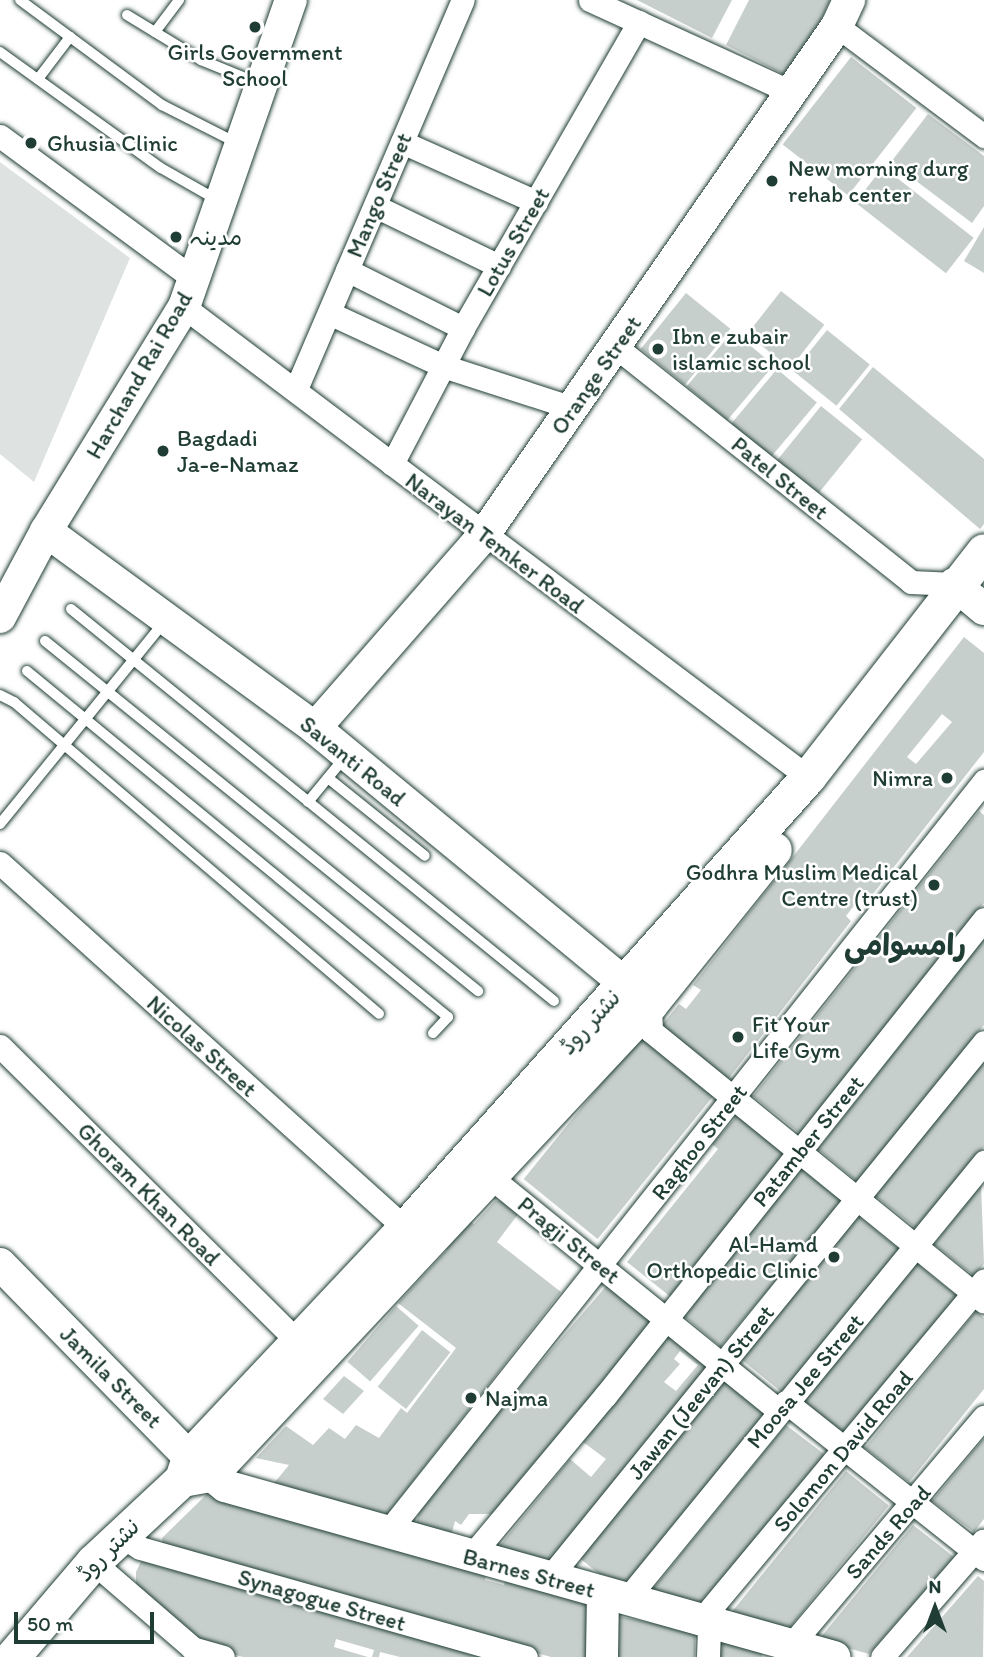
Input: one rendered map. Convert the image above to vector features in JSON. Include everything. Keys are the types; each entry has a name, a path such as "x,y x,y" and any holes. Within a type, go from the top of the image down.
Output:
{"main road":[{"name":"نشتر روڈ","path":"201,1474 298,1342 405,1228 637,994 974,596 984,551"},
{"name":"نشتر روڈ","path":"12,1657 93,1562 121,1536 201,1474 489,1176 637,994 808,776 974,596"}],"street":[{"name":"Harchand Rai Road","path":"0,617 46,531 189,293 291,0"},
{"name":"Mango Street","path":"296,389 463,0"},
{"path":"590,0 791,92"},
{"path":"843,13 984,135"},
{"name":"Orange Street","path":"315,728 483,536 616,347 843,13"},
{"name":"Lotus Street","path":"392,464 463,328 639,22"},
{"name":"Narayan Temker Road","path":"0,136 189,293 296,389 483,536 808,776"},
{"path":"402,142 536,202"},
{"path":"375,206 499,266"},
{"path":"347,270 463,328"},
{"path":"329,313 443,366 573,408"},
{"name":"Patel Street","path":"616,347 911,582 974,596"},
{"name":"Savanti Road","path":"46,531 315,728 337,766 637,994"},
{"name":"Raghoo Street","path":"386,1534 984,781"},
{"name":"Nicolas Street","path":"0,863 405,1228"},
{"name":"Patamber Street","path":"471,1556 665,1319 984,919"},
{"path":"637,994 651,1031 916,1247 980,1292"},
{"name":"Jawan (Jeevan) Street","path":"549,1578 984,1042"},
{"name":"Ghoram Khan Road","path":"0,1046 298,1342"},
{"name":"Moosa Jee Street","path":"615,1596 782,1407 984,1162"},
{"name":"Pragji Street","path":"489,1176 723,1366 846,1449 914,1503 981,1550"},
{"name":"Jamila Street","path":"0,1264 201,1474"},
{"name":"Solomon David Road","path":"705,1621 846,1449 980,1292"},
{"name":"Sands Road","path":"777,1647 914,1503 984,1417"},
{"name":"Barnes Street","path":"201,1474 386,1534 705,1621 777,1647 831,1657"},
{"name":"Synagogue Street","path":"121,1536 140,1548 526,1657"},
{"path":"882,1657 981,1550"},
{"path":"93,1562 193,1654 223,1657"},
{"path":"602,1657 615,1596"},
{"path":"705,1621 708,1657"}],"lane":[{"path":"20,0 162,105 241,145"},
{"path":"155,32 179,0"},
{"path":"127,15 201,60 261,85"},
{"path":"38,79 71,37"},
{"path":"0,52 161,168 221,202"},
{"path":"71,609 554,1001"},
{"path":"0,824 166,620"},
{"path":"45,641 478,991"},
{"path":"27,671 86,716 448,1017 433,1033"},
{"path":"0,695 63,744 379,1014"},
{"path":"308,802 337,766 425,856"}],"shaded area":[{"path":"0,162 130,258 34,482 0,454"}],"building":[{"path":"637,0 732,0 712,38"},
{"path":"749,0 830,0 814,36 785,75 726,45"},
{"path":"851,57 916,108 848,196 783,144"},
{"path":"928,114 984,156 984,206 972,223 891,162"},
{"path":"883,167 974,238 946,273 855,202"},
{"path":"984,227 984,273 964,261"},
{"path":"781,291 824,325 790,368 747,334"},
{"path":"686,293 730,329 685,385 641,349"},
{"path":"827,330 870,365 836,406 794,371"},
{"path":"733,331 774,365 727,420 687,386"},
{"path":"873,367 984,459 984,524 980,529 839,409"},
{"path":"777,369 817,402 771,458 731,424"},
{"path":"821,406 862,439 817,495 776,462"},
{"path":"964,637 984,653 984,752 872,895 866,890 846,916 851,921 725,1083 659,1029 679,1004 686,1009 701,990 693,985","holes":["942,714 952,722 916,764 907,757"]},
{"path":"979,811 984,815 984,903 802,1135 753,1096"},
{"path":"984,939 984,1025 858,1182 818,1149"},
{"path":"642,1033 716,1093 598,1239 524,1179"},
{"path":"984,1056 984,1147 917,1229 873,1194"},
{"path":"739,1114 788,1154 672,1298 627,1262 718,1149 712,1144"},
{"path":"804,1166 844,1199 720,1347 681,1313"},
{"path":"981,1185 984,1264 974,1276 934,1244"},
{"path":"502,1200 519,1213 497,1242 561,1292 378,1526 265,1494 289,1465 256,1458 286,1426 313,1445 329,1428 345,1439 356,1425 379,1438 401,1408 407,1413 456,1348 398,1303 447,1250 444,1247 468,1220 474,1224 495,1201"},
{"path":"857,1215 900,1250 783,1393 741,1359"},
{"path":"915,1262 958,1297 844,1437 801,1403"},
{"path":"608,1284 654,1320 494,1514 469,1514 461,1525 455,1521 450,1540 415,1530 421,1502"},
{"path":"396,1306 419,1326 370,1382 347,1362"},
{"path":"976,1311 984,1318 984,1389 909,1482 865,1448"},
{"path":"422,1330 450,1352 406,1409 378,1387"},
{"path":"671,1333 713,1367 549,1563 497,1549 570,1459 591,1477 606,1459 583,1442","holes":["680,1351 698,1365 676,1391 664,1382 680,1364 674,1359"]},
{"path":"344,1376 364,1391 343,1414 323,1399"},
{"path":"725,1376 770,1413 623,1594 578,1557"},
{"path":"786,1425 828,1457 701,1609 648,1595"},
{"path":"984,1438 984,1519 974,1532 932,1501"},
{"path":"846,1471 889,1506 772,1650 729,1616"},
{"path":"207,1494 486,1574 485,1580 504,1585 505,1579 593,1604 591,1657 551,1657 163,1548 162,1538"},
{"path":"913,1525 954,1557 869,1654 826,1642 821,1637"},
{"path":"143,1557 499,1657 400,1657 380,1652 379,1657 372,1657 374,1650 336,1639 334,1647 368,1657 243,1657 211,1648 136,1587 136,1572"},
{"path":"978,1576 984,1581 983,1657 907,1657"},
{"path":"612,1615 695,1632 695,1657 611,1657"},
{"path":"715,1638 762,1649 762,1657 714,1657"}],"place":[{"name":"Girls Government School","path":"255,27"},
{"name":"Ghusia Clinic","path":"31,143"},
{"name":"New morning durg rehab center","path":"772,181"},
{"name":"مدینہ","path":"176,237"},
{"name":"Ibn e zubair islamic school","path":"658,349"},
{"name":"Bagdadi Ja-e-Namaz","path":"163,451"},
{"name":"Nimra","path":"947,778"},
{"name":"Godhra Muslim Medical Centre (trust)","path":"934,885"},
{"name":"Fit Your Life Gym","path":"738,1037"},
{"name":"Al-Hamd Orthopedic Clinic","path":"834,1257"},
{"name":"Najma","path":"471,1398"}],"district":[{"name":"رامسوامی","path":"905,945"}]}
